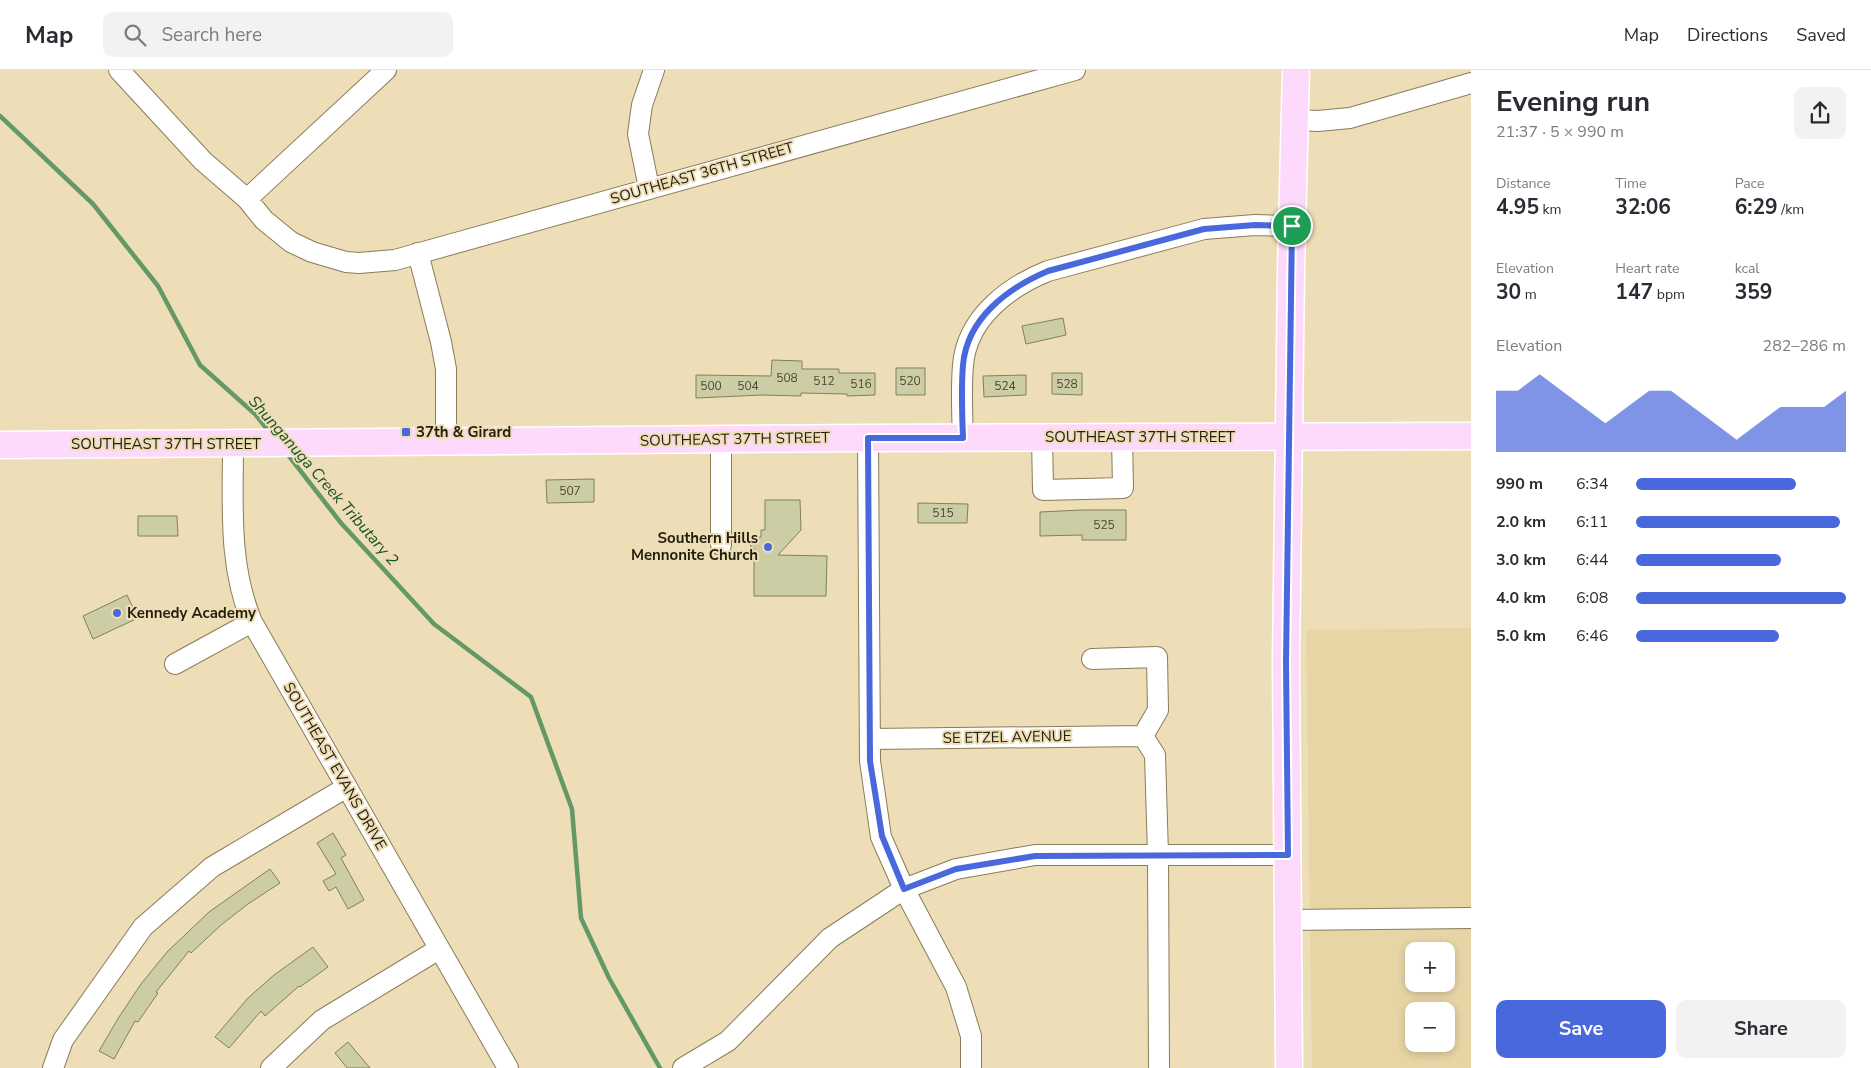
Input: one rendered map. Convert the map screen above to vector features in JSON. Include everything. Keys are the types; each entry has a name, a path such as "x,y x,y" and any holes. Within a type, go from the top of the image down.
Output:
{"main road":[{"path":"1289,1068 1286,662 1296,70"},
{"name":"SOUTHEAST 37TH STREET","path":"0,445 1122,436 1471,436"}],"street":[{"name":"SOUTHEAST 36TH STREET","path":"119,70 203,161 247,199 264,220 281,235 312,252 328,258 359,263 382,262 418,253 1075,70"},
{"path":"247,199 386,70"},
{"path":"649,188 638,134 642,105 654,70"},
{"path":"1295,120 1318,121 1350,118 1471,83"},
{"path":"963,438 963,364 967,345 981,318 993,305 1032,277 1204,229 1255,225 1292,226"},
{"path":"418,253 442,342 446,369 446,442"},
{"path":"1042,437 1043,490 1123,488 1122,436"},
{"path":"868,438 870,761 882,836 904,889 956,987 971,1036 971,1068"},
{"path":"721,440 721,545"},
{"name":"SOUTHEAST EVANS DRIVE","path":"238,443 233,532 235,563 240,589 252,622 508,1068"},
{"path":"175,664 252,622"},
{"path":"1092,659 1157,657 1158,710 1144,736 1155,754 1158,856 1159,1068"},
{"name":"SE ETZEL AVENUE","path":"870,739 1144,736"},
{"path":"53,1068 63,1040 143,927 212,867 347,787"},
{"path":"683,1068 728,1041 830,938 904,889 956,869 1035,856 1288,855"},
{"path":"1288,920 1471,918"},
{"path":"271,1068 322,1020 439,949"}],"shaded area":[{"path":"1471,628 1471,1068 1312,1068 1306,630"}],"building":[{"path":"1063,318 1066,335 1026,344 1022,326"},
{"path":"772,360 802,361 802,369 839,369 839,373 875,373 875,395 847,396 847,394 801,393 801,396 763,395 696,398 696,375 771,376"},
{"path":"896,368 925,368 925,395 896,395"},
{"path":"1052,373 1082,373 1082,395 1052,394"},
{"path":"1026,375 1026,395 984,397 983,376"},
{"path":"594,479 594,502 547,503 546,480"},
{"name":"Southern Hills Mennonite Church","path":"765,500 800,500 801,530 778,555 827,556 826,596 754,596 754,548 751,548 750,537 761,537 761,530 765,530"},
{"path":"918,503 968,504 967,523 918,523"},
{"path":"1126,510 1126,540 1082,540 1082,535 1040,536 1040,512"},
{"path":"138,516 177,516 178,536 138,536"},
{"path":"127,595 138,618 93,639 83,616"},
{"path":"333,833 346,855 341,858 364,900 348,909 336,887 329,891 323,881 336,874 317,843"},
{"path":"270,869 280,883 221,925 191,953 189,951 156,992 158,993 138,1022 135,1021 114,1059 99,1051 141,984 167,952 209,912"},
{"path":"313,947 328,967 299,986 265,1016 261,1011 229,1048 215,1037 248,998 274,975"},
{"path":"348,1042 370,1068 347,1068 335,1053"}],"waterway":[{"name":"Shunganuga Creek Tributary 2","path":"0,116 93,204 158,286 200,365 255,414 270,433"},
{"name":"Shunganuga Creek Tributary 2","path":"285,451 341,523 434,624 531,697 572,809 581,918 609,978 660,1068"}],"place":[{"name":"37th & Girard","path":"406,432"},
{"name":"Southern Hills Mennonite Church","path":"768,547"},
{"name":"Kennedy Academy","path":"117,613"}],"route":[{"path":"1255,225 1292,226 1286,662 1288,855 1035,856 956,869 904,889 882,836 870,761 868,438 963,438 962,386 963,364 967,345 981,318 993,305 1032,277 1204,229 1255,225"}]}
